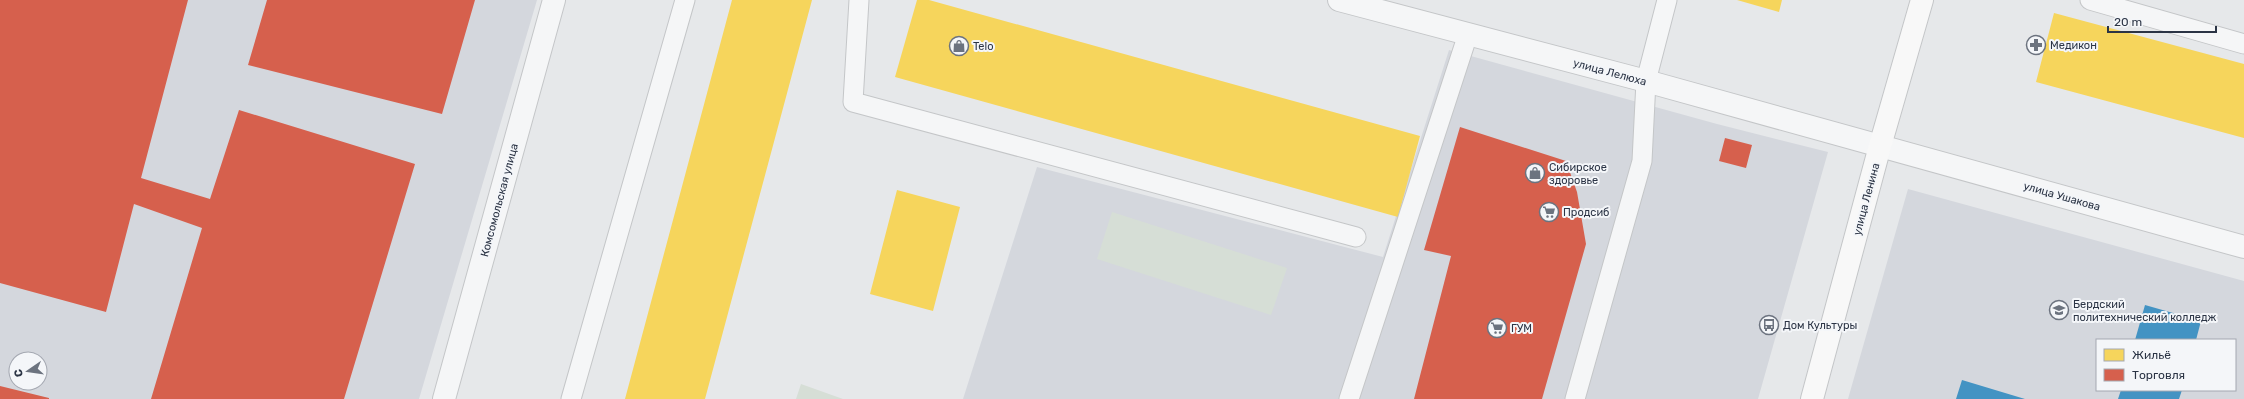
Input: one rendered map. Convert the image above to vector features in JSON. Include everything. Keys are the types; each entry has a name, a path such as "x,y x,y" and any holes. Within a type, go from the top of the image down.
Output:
{"main road":[{"name":"улица Ленина","path":"1812,399 1880,146 1922,0"}],"street":[{"name":"Комсомольская улица","path":"444,399 554,0"},
{"name":"улица Лелюха","path":"1339,0 1646,81 1880,146"},
{"name":"улица Ушакова","path":"1880,146 2244,247"}],"lane":[{"path":"571,399 685,0"},
{"path":"859,0 853,102 1356,237"},
{"path":"1575,399 1642,161 1646,81 1667,0"},
{"path":"2090,0 2244,44"},
{"path":"1349,399 1468,34"}],"shaded area":[{"path":"0,0 537,0 419,399 0,399"},
{"path":"1449,50 1717,124 1828,152 1758,399 963,399 1037,167 1383,257"},
{"name":"Бердский политехнический колледж","path":"1908,189 2244,281 2244,399 1848,399"},
{"path":"1112,212 1287,268 1271,315 1097,259"},
{"path":"801,384 843,399 796,399"}],"building: Жильё":[{"path":"732,0 812,0 705,399 625,399"},
{"path":"917,0 929,0 1420,136 1398,217 895,77"},
{"path":"1737,0 1782,0 1779,12"},
{"path":"2054,13 2244,64 2244,138 2036,82"},
{"path":"897,190 960,207 933,311 870,294"}],"building: Торговля":[{"path":"0,0 188,0 141,178 210,199 239,110 415,164 344,399 151,399 202,228 134,204 106,312 0,283"},
{"path":"267,0 475,0 442,114 248,65"},
{"name":"ГУМ","path":"1460,127 1566,161 1577,192 1586,244 1542,399 1414,399 1451,256 1424,250"},
{"path":"1725,138 1752,145 1746,168 1719,161"},
{"path":"0,386 8,388 8,391 20,391 49,398 49,399 0,399"}],"building: Школы":[{"path":"2145,305 2201,321 2196,339 2135,339"},
{"path":"1962,380 2025,399 1956,399"},
{"path":"2121,391 2182,391 2179,399 2118,399"}],"place":[{"name":"Медикон","path":"2036,45"},
{"name":"Telo","path":"959,46"},
{"name":"Сибирское здоровье","path":"1535,173"},
{"name":"Продсиб","path":"1549,212"},
{"name":"Бердский политехнический колледж","path":"2059,310"},
{"name":"Дом Культуры","path":"1769,325"},
{"name":"ГУМ","path":"1497,328"}]}
